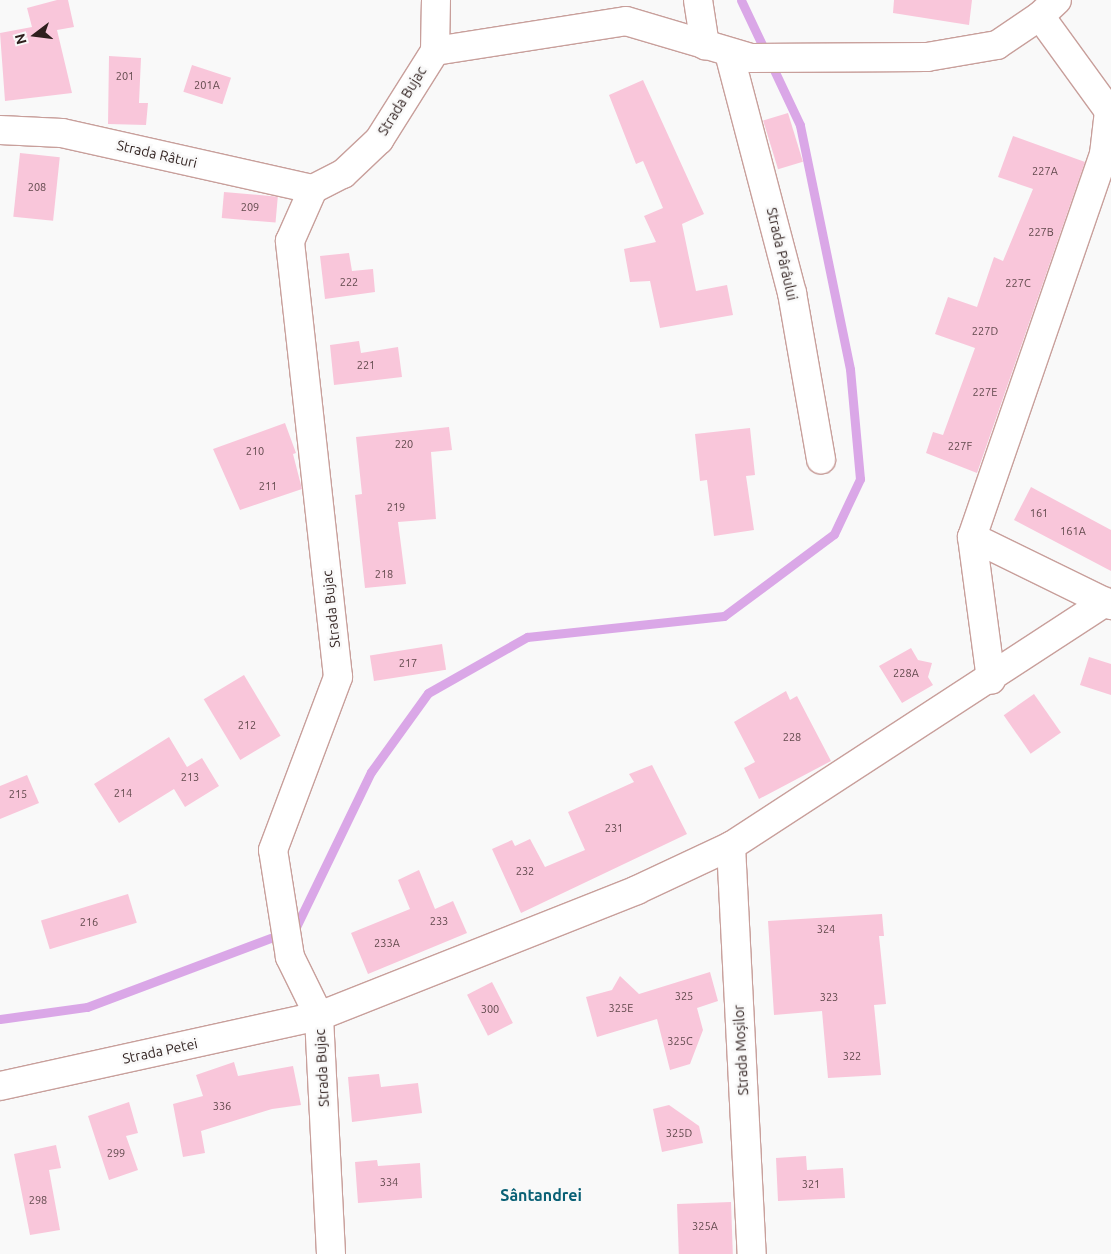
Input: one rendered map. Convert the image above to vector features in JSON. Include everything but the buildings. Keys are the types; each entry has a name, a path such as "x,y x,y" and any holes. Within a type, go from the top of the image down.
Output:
{"street":[{"path":"436,0 435,51 626,21 728,52 798,58 927,57 997,45 1048,8 1110,110 1104,154 972,537 991,680"},
{"name":"Strada Pârâului","path":"698,0 728,52 792,293 820,459"},
{"name":"Strada Bujac","path":"331,1254 319,1016 290,958 272,850 338,677 290,241 313,189 343,174 379,140 435,51"},
{"name":"Strada Râturi","path":"0,130 62,133 313,189"},
{"path":"972,537 1108,603"},
{"name":"Strada Petei","path":"0,1086 319,1016 638,890 731,846 1108,603"},
{"name":"Strada Moșilor","path":"731,846 752,1254"}],"waterway":[{"path":"0,1019 87,1007 295,929 371,772 428,693 527,637 724,616 834,534 860,479 850,369 800,125 741,0"}],"district":[{"name":"Sântandrei","path":"541,1195"}]}
